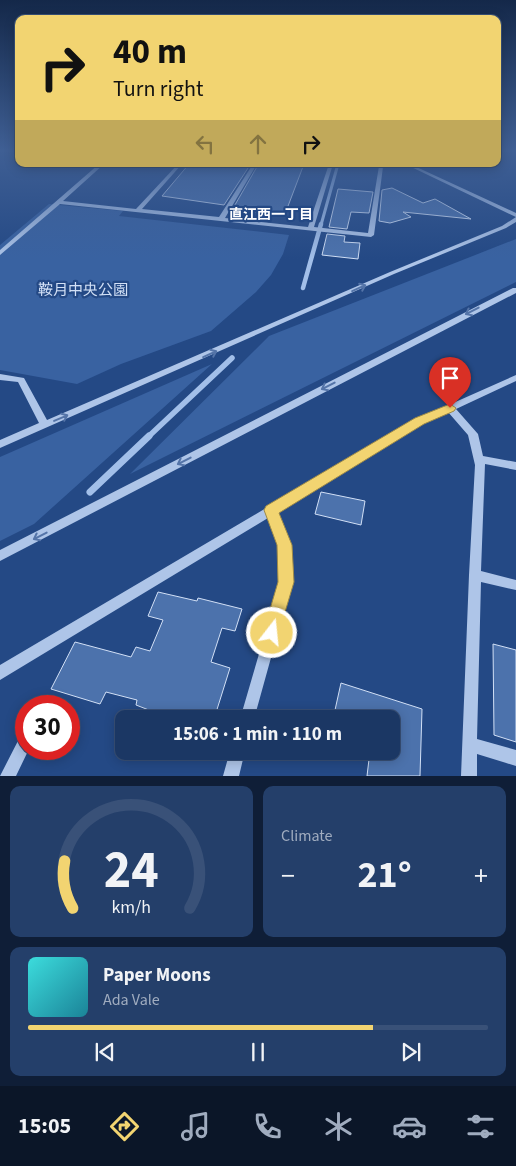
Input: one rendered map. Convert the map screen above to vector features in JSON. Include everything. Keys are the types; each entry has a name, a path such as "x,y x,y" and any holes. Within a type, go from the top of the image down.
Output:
{"street":[{"path":"0,253 75,187"},
{"path":"138,210 159,187"},
{"path":"221,219 241,187"},
{"path":"310,228 323,187"},
{"path":"58,202 371,234 378,187"},
{"path":"457,187 516,215"},
{"path":"0,444 504,227 516,220"},
{"path":"0,556 516,290"},
{"path":"0,376 20,380 45,425"},
{"path":"0,673 420,421 516,378"},
{"path":"450,408 473,434 478,459 469,776"},
{"path":"478,459 516,466"},
{"path":"250,710 286,582 284,545 271,510"},
{"path":"475,575 516,585"},
{"path":"470,744 516,758"},
{"path":"8,776 16,760"},
{"path":"231,776 235,760"}],"green space":[{"name":"鞍月中央公園","path":"49,204 123,211 119,216 289,235 283,254 271,275 256,292 211,331 121,364 77,384 0,370 0,245"},
{"path":"516,239 516,282 130,474 269,336"},
{"path":"212,364 34,524 0,541 0,457"}],"building":[{"path":"169,187 236,187 224,205 162,196"},
{"path":"245,187 295,187 285,214 232,210"},
{"path":"392,188 423,203 435,199 471,219 403,212 411,217 390,223 379,221 382,190"},
{"path":"338,189 373,192 369,213 351,212 347,229 329,227"},
{"path":"327,234 345,236 344,242 360,243 358,259 322,255"},
{"path":"321,492 365,501 361,525 315,514"},
{"path":"158,592 197,601 198,598 242,609 235,631 222,628 211,662 230,668 217,710 149,710 136,705 137,700 106,692 100,704 80,698 80,695 71,695 51,689 75,642 131,657 136,647 150,651 163,620 148,616"},
{"path":"493,644 516,650 516,742 494,735"},
{"path":"341,683 422,709 420,776 367,776 369,760 400,760 400,710 335,710"}],"waterway":[{"path":"321,225 332,187"},
{"path":"303,288 321,224"},
{"path":"148,437 232,358"},
{"path":"90,492 149,436"}],"district":[{"name":"直江西一丁目","path":"271,215"}],"route":[{"path":"272,633 286,582 284,545 271,510 420,421 450,408"}]}
